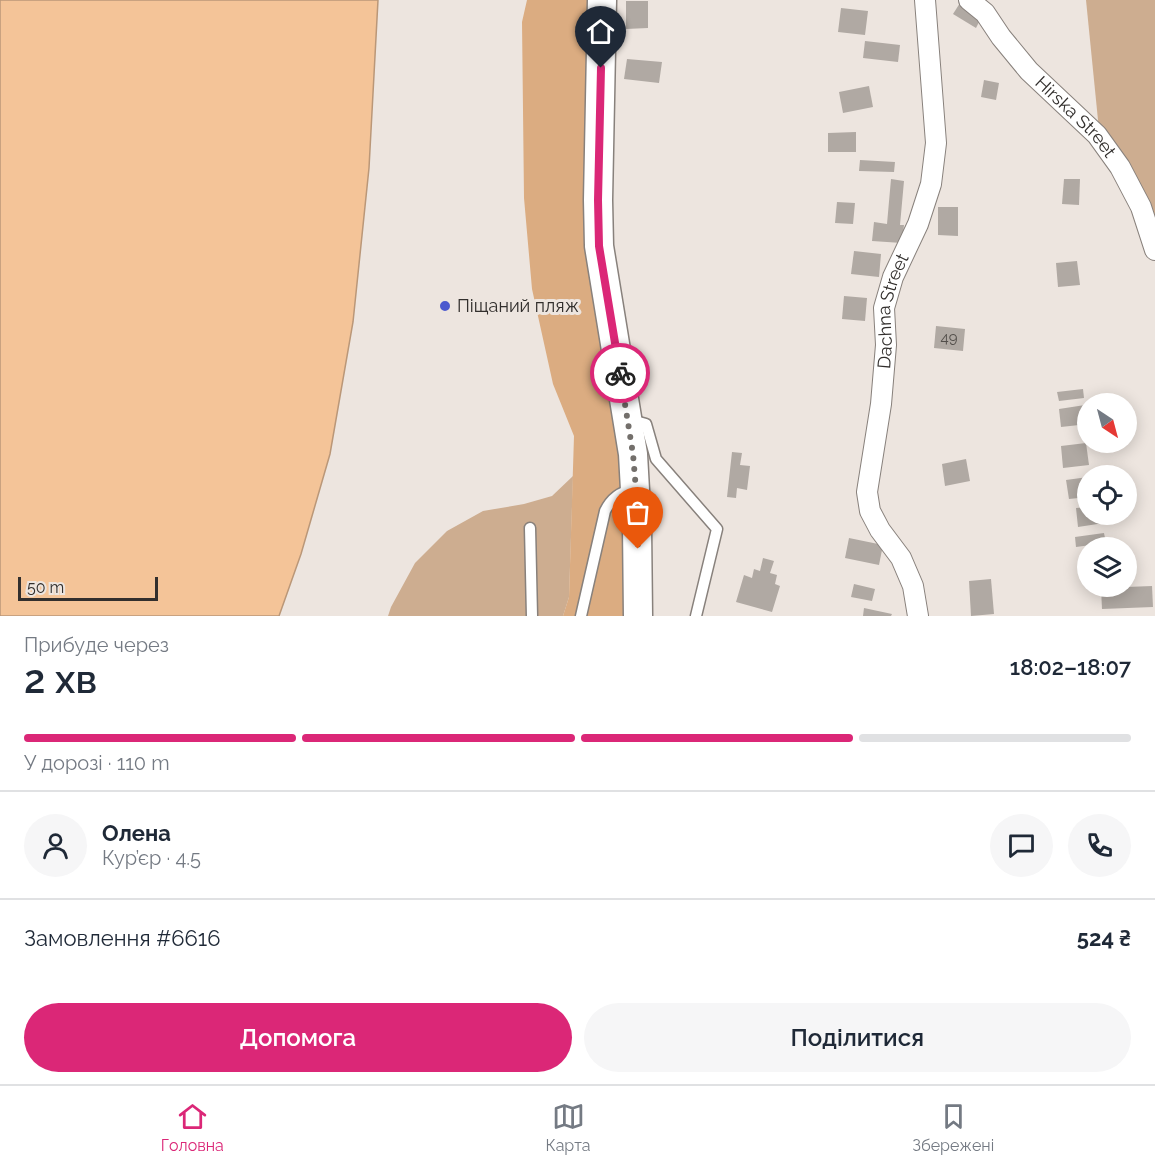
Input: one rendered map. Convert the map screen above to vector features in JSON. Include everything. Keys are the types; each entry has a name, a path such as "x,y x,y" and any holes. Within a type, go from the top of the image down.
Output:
{"street":[{"path":"602,0 599,246 628,419 636,490 638,616"},
{"name":"Dachna Street","path":"918,616 914,586 901,558 880,530 870,511 867,492 881,404 886,345 884,308 893,277 918,224 928,194 936,143 925,0"},
{"name":"Hirska Street","path":"969,0 985,13 1001,37 1029,70 1097,135 1120,167 1141,207 1155,250"}],"lane":[{"path":"628,419 646,424 656,459 717,529 696,616"},
{"path":"581,616 605,511 617,495 636,490"},
{"path":"530,528 532,616"}],"shaded area":[{"path":"0,0 378,0 369,168 353,322 330,454 301,554 279,616 0,616"},
{"path":"527,0 602,0 598,200 638,616 563,616 569,597 574,436 553,384 532,289 524,198 522,22"},
{"path":"1086,0 1155,0 1155,240 1099,130"},
{"path":"573,476 569,597 563,616 388,616 415,563 447,531 483,511 524,504 552,496"}],"building":[{"path":"626,1 648,1 648,28 626,29"},
{"path":"960,3 982,16 976,28 953,14"},
{"path":"841,8 868,11 865,35 838,32"},
{"path":"865,41 900,45 898,62 863,58"},
{"path":"627,59 662,62 659,83 624,79"},
{"path":"984,80 999,83 996,100 981,97"},
{"path":"869,86 873,107 843,113 839,92"},
{"path":"856,132 856,152 828,152 828,133"},
{"path":"860,160 895,162 894,172 859,171"},
{"path":"891,179 904,181 900,225 904,225 902,243 872,241 874,222 887,224"},
{"path":"1064,179 1080,179 1079,205 1062,204"},
{"path":"837,202 855,203 853,224 835,223"},
{"path":"938,207 958,207 958,236 938,235"},
{"path":"854,251 881,254 879,277 851,274"},
{"path":"1077,261 1080,285 1058,287 1056,263"},
{"path":"844,296 867,298 865,321 842,319"},
{"path":"936,326 965,329 963,351 934,348"},
{"path":"1083,389 1083,393 1077,393 1077,399 1059,401 1057,392"},
{"path":"1077,406 1077,425 1061,427 1059,409"},
{"path":"1077,444 1077,453 1087,453 1089,465 1063,468 1061,446"},
{"path":"732,452 742,453 740,465 750,466 747,490 737,488 736,498 727,497"},
{"path":"966,459 970,481 945,486 942,464"},
{"path":"1077,478 1077,498 1069,499 1066,480"},
{"path":"1104,533 1105,537 1077,537 1076,547 1075,537"},
{"path":"849,538 883,545 879,565 845,558"},
{"path":"763,558 774,561 770,573 777,575 775,584 780,586 772,612 736,602 744,575 752,578 754,569 760,571"},
{"path":"991,579 994,614 971,616 969,581"},
{"path":"854,584 875,589 872,601 851,597"},
{"path":"1152,586 1153,607 1102,609 1101,597 1137,597 1137,587"},
{"path":"864,608 892,614 891,616 863,616"}],"way so far":[{"path":"620,373 633,454 638,549"}],"place":[{"name":"Піщаний пляж","path":"445,306"}],"route":[{"path":"601,68 599,246 620,373"}]}
